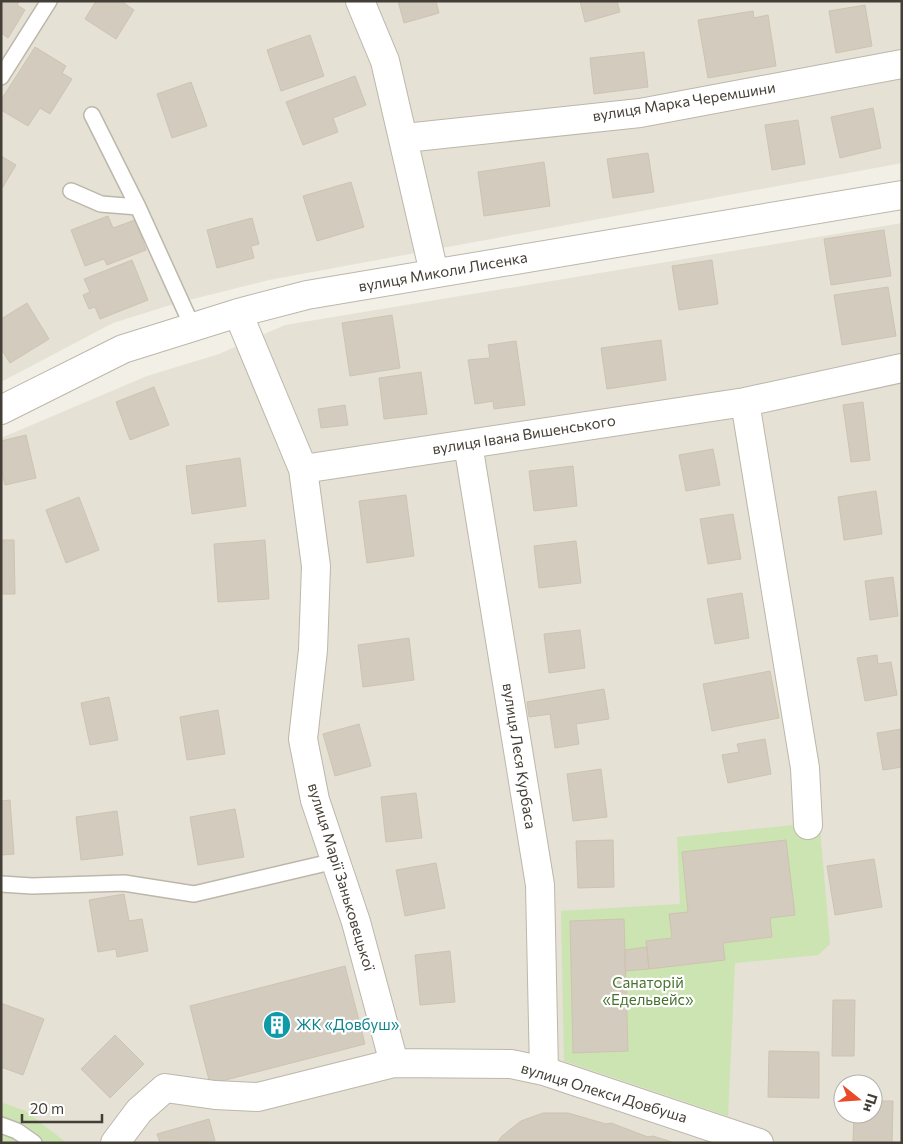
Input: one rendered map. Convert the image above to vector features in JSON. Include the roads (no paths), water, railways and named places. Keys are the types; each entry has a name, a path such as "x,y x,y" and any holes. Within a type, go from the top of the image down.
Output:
{"street":[{"path":"360,1 385,61 405,138 434,273"},
{"name":"вулиця Марка Черемшини","path":"405,138 640,113 902,64"},
{"name":"вулиця Миколи Лисенка","path":"1,410 123,349 238,313 307,295 902,195"},
{"name":"вулиця Марії Заньковецької","path":"238,313 303,469 316,566 313,650 303,740 315,800 356,922 394,1063"},
{"name":"вулиця Івана Вишенського","path":"303,469 745,402 902,368"},
{"path":"745,402 805,768 808,825"},
{"name":"вулиця Леся Курбаса","path":"468,444 540,886 544,1070"},
{"name":"вулиця Олекси Довбуша","path":"115,1143 139,1111 165,1088 215,1095 258,1097 394,1063 511,1064 544,1070 759,1143"}],"lane":[{"path":"1,77 49,1"},
{"path":"92,115 138,207 193,328"},
{"path":"71,191 101,204 138,207"},
{"path":"1,884 32,886 124,883 194,894 335,861"},
{"path":"1,1125 17,1130 34,1143"}],"place":[{"name":"ЖК «Довбуш»","path":"277,1025"}],"park label":[{"name":"Санаторій «Едельвейс»","path":"648,992"}]}
